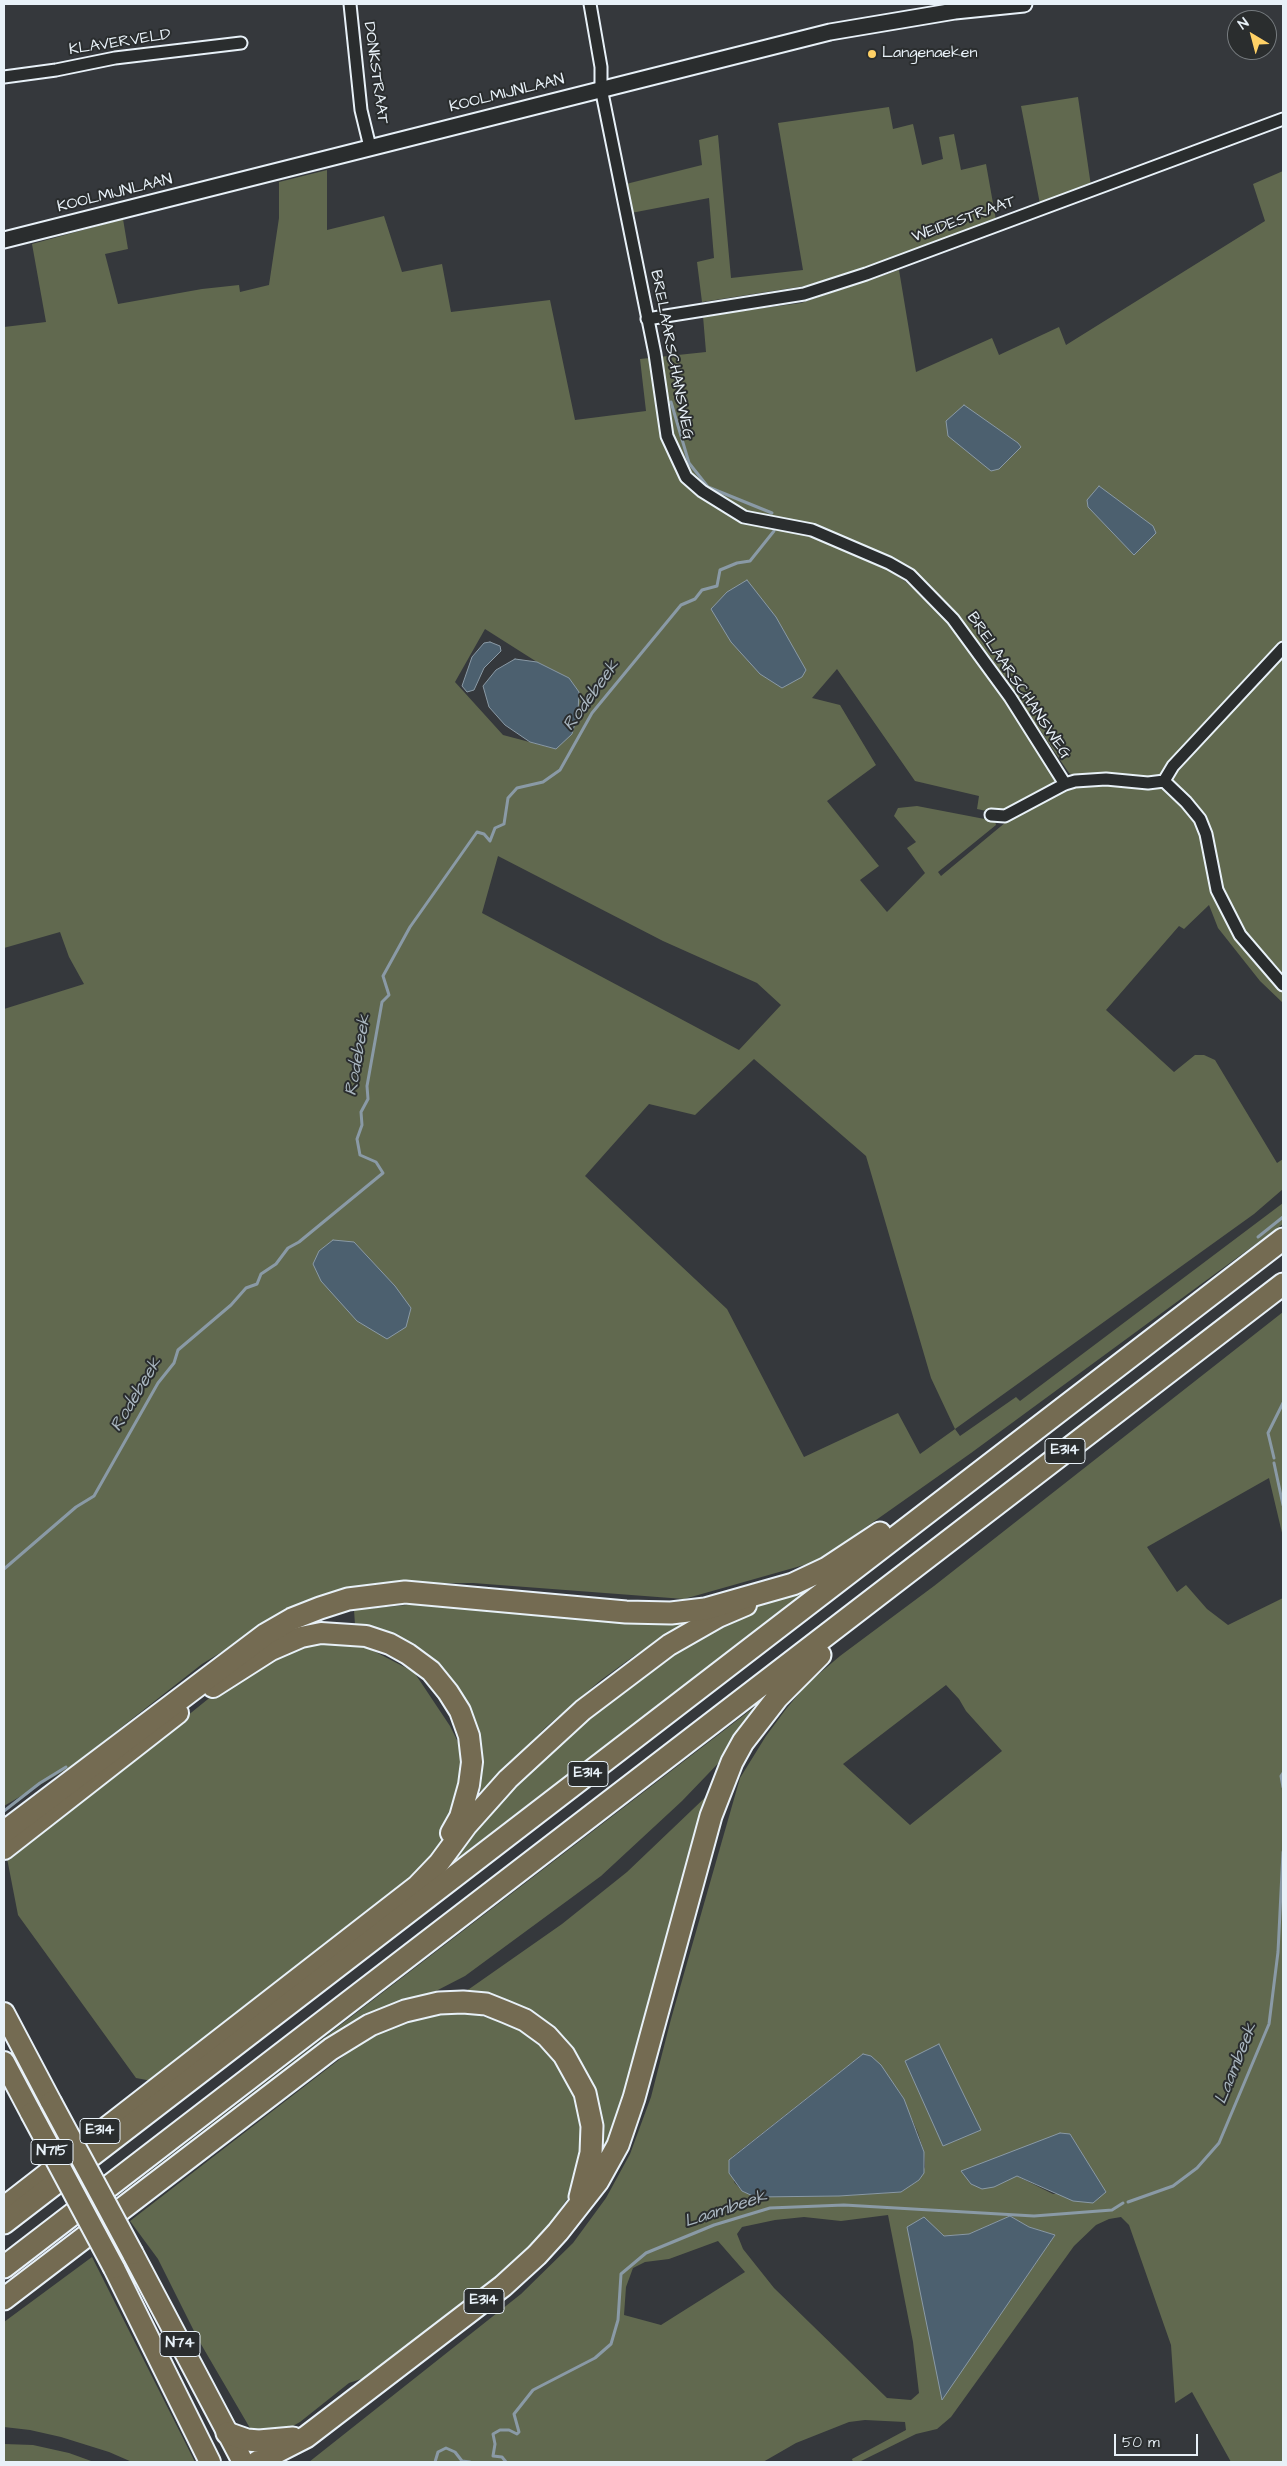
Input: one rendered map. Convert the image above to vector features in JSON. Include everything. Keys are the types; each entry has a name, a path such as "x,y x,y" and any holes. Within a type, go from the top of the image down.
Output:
{"highway":[{"name":"E314","path":"4,2223 1283,1239"},
{"name":"E314","path":"4,2267 1283,1284"},
{"name":"E314","path":"4,2207 428,1876 467,1825 508,1779 583,1710 669,1645 718,1617 826,1568 883,1531 1020,1429 1064,1408"},
{"name":"E314","path":"4,1832 238,1653 292,1619 348,1599 406,1592 626,1612 671,1613 724,1605 793,1584"},
{"name":"E314","path":"257,2462 306,2437 503,2286 537,2255 598,2181 618,2144 628,2117 710,1816 732,1762 743,1742 777,1698 812,1661 829,1648 847,1619"},
{"name":"E314","path":"4,1848 232,1672 271,1650 301,1638 321,1633 354,1634 390,1644 408,1654 431,1671 454,1700 467,1729 470,1744 471,1773 460,1817 444,1844 404,1896"},
{"name":"E314","path":"4,2299 331,2048 370,2025 405,2011 439,2003 470,2002 486,2004 506,2012 525,2020 546,2036 564,2055 585,2093 592,2126 591,2153 576,2208"},
{"name":"N715","path":"4,2013 91,2177"},
{"name":"N715","path":"4,2062 72,2191"},
{"name":"N74","path":"91,2177 243,2462"},
{"name":"N74","path":"72,2191 114,2268 210,2462"},
{"name":"E314","path":"227,2433 247,2440 268,2442 306,2437"},
{"name":"E314","path":"287,2461 306,2437"}],"street":[{"name":"DONKSTRAAT","path":"350,4 361,110 370,147"},
{"name":"BRELAARSCHANSWEG","path":"590,4 602,67 601,88 668,436 686,477 702,491 744,517 812,530 889,563 910,575 954,619 1010,697 1065,784"},
{"name":"KOOLMIJNLAAN","path":"4,240 601,88 830,32 955,11 1024,4"},
{"name":"KLAVERVELD","path":"4,77 56,70 115,58 240,43"},
{"name":"WEIDESTRAAT","path":"647,319 804,294 875,271 1283,119"},
{"path":"1283,648 1172,766 1164,780 1200,819 1206,834 1217,890 1235,927 1264,965 1283,985"},
{"name":"BRELAARSCHANSWEG","path":"991,815 998,817 1012,813 1074,781 1106,779 1148,783 1164,780"}],"green space":[{"path":"1078,97 1091,186 1040,204 1021,106"},
{"path":"889,107 893,129 913,124 922,165 943,159 939,137 954,134 961,170 986,164 996,220 866,268 805,286 702,302 697,262 714,258 709,198 631,213 626,184 702,165 699,140 718,135 731,278 803,270 778,123"},
{"path":"327,170 327,230 384,216 402,272 442,264 451,312 550,300 575,420 646,411 640,359 706,352 703,316 801,303 899,270 916,372 992,338 999,355 1059,327 1066,345 1265,221 1253,184 1283,171 1283,1003 1260,981 1218,928 1209,905 1184,929 1179,926 1106,1010 1174,1072 1195,1055 1204,1055 1215,1060 1277,1163 1283,1159 1283,1189 1254,1214 955,1429 960,1436 1016,1397 1020,1401 1283,1203 1283,1224 971,1453 818,1561 684,1599 473,1583 377,1584 296,1606 202,1664 72,1766 4,1806 4,1009 84,984 69,957 60,932 4,948 4,327 46,322 32,244 123,219 128,249 105,254 118,304 202,289 239,285 240,292 269,285 279,218 279,182","holes":["964,406 1021,447 999,469","813,527 898,563 927,582 950,606 991,658 1069,773 1075,776 1163,776 1162,789 1108,786 1079,787 1054,795 1006,822 941,876 938,872 996,825 995,821 917,806 898,808 894,816 916,842 907,848 925,873 887,912 860,880 879,866 827,801 876,765 840,705 812,698 837,669 915,781 979,796 977,809 1001,814 1059,781 998,687 943,616 906,582 886,568 843,549 793,531","485,629 537,662 569,678 556,749 503,735 455,682","498,856 663,941 757,983 781,1005 739,1050 482,913","754,1059 866,1156 931,1378 955,1429 920,1454 898,1413 804,1457 727,1309 585,1176 649,1104 695,1115"]},
{"path":"1283,1312 1283,1537 1269,1478 1147,1547 1177,1592 1186,1585 1207,1609 1228,1625 1283,1598 1283,2462 1231,2462 1192,2392 1175,2403 1171,2345 1129,2225 1121,2217 1109,2219 1096,2225 1074,2246 951,2417 937,2429 916,2434 859,2462 853,2462 852,2459 906,2430 905,2422 865,2420 849,2422 796,2443 763,2462 309,2462 521,2294 573,2243 606,2198 630,2154 651,2097 671,2019 740,1778 766,1736 807,1684 840,1656 934,1586","holes":["946,1685 959,1699 966,1711 1002,1751 910,1825 843,1764","863,2054 871,2056 901,2094 924,2152 925,2167 919,2180 901,2192 839,2196 755,2197 742,2191 734,2182 732,2157","1070,2134 1105,2192 1053,2194 1017,2176 1009,2178","888,2215 913,2342 919,2393 911,2400 887,2398 774,2288 743,2249 737,2234 742,2227 775,2220 804,2217 841,2221","1010,2216 1029,2227 1055,2235 942,2399 930,2224 944,2236 969,2234","718,2241 745,2272 661,2325 624,2315 626,2287 633,2268 645,2262 669,2259"]},
{"path":"822,1581 442,1871 465,1839 562,1738 693,1639 755,1607 787,1597"},
{"path":"428,1603 689,1618 689,1622 634,1656 601,1680 546,1727 480,1794 482,1766 463,1704 355,1625 354,1610"},
{"path":"329,1642 368,1648 414,1672 450,1726 461,1748 461,1783 451,1825 424,1868 152,2081 136,2078 18,1915 6,1853 171,1729 234,1678 281,1653"},
{"path":"774,1692 731,1750 682,1801 601,1876 465,1976 434,1992 394,2007 121,2203 118,2196"},
{"path":"714,1789 604,2163 573,2059 462,1994 562,1924 627,1872"},
{"path":"450,2013 475,2014 514,2026 550,2054 563,2071 573,2090 583,2134 577,2177 568,2198 542,2235 519,2260 429,2331 367,2377 349,2383 300,2422 282,2432 254,2435 198,2339 158,2259 130,2221 362,2042 393,2025 426,2015"},
{"path":"92,2257 195,2462 132,2462 109,2452 61,2437 30,2430 4,2427 4,2322"},
{"path":"4,2444 33,2445 69,2453 94,2462 4,2462"}],"water":[{"path":"964,405 1021,447 999,469 991,471 948,436 946,421"},
{"path":"1099,486 1153,526 1156,533 1134,555 1088,507 1087,500"},
{"path":"747,580 776,617 806,670 802,677 782,688 760,674 731,642 711,609 727,592"},
{"path":"490,642 500,646 501,651 484,668 474,690 467,692 462,686 472,657 484,643"},
{"path":"515,659 537,662 569,678 579,692 578,712 572,734 556,749 530,742 505,725 489,707 483,686 496,670"},
{"path":"333,1240 354,1242 395,1286 411,1308 406,1327 387,1339 357,1321 321,1281 313,1264 319,1251"},
{"path":"939,2044 981,2130 943,2146 905,2061"},
{"path":"863,2054 871,2056 881,2065 904,2099 924,2152 924,2173 919,2180 901,2192 839,2196 755,2197 742,2191 729,2173 729,2160"},
{"path":"1060,2133 1070,2134 1106,2192 1093,2203 1073,2201 1017,2176 994,2187 982,2189 971,2184 961,2171"},
{"path":"1010,2216 1029,2227 1055,2235 942,2400 907,2227 924,2217 944,2236 969,2234"}],"waterway":[{"path":"671,402 689,463 708,487 772,513"},
{"name":"Rodebeek","path":"4,1569 76,1507 94,1496 158,1383 174,1363 178,1350 231,1305 246,1288 257,1284 261,1274 276,1264 288,1248 299,1242 383,1173 376,1162 360,1155 357,1139 362,1125 361,1112 368,1099 367,1086 382,1002 389,995 383,976 410,927 477,832 484,834 490,841 495,828 504,824 508,798 517,788 543,782 560,770 592,713 681,605 695,599 702,590 717,586 720,570 737,563 750,561 774,531"},
{"name":"Laambeek","path":"1258,1237 1283,1217"},
{"name":"Laambeek","path":"1274,1458 1268,1433 1283,1403"},
{"name":"Laambeek","path":"1274,1463 1283,1505"},
{"path":"4,1811 40,1783 66,1767"},
{"name":"Laambeek","path":"1283,1773 1281,1776 1283,1787"},
{"name":"Laambeek","path":"1128,2202 1173,2186 1197,2168 1219,2143 1269,2024 1278,1952 1283,1852"},
{"name":"Laambeek","path":"506,2462 502,2457 493,2456 495,2444 493,2434 500,2430 509,2430 517,2434 519,2432 514,2414 533,2390 595,2358 611,2344 618,2320 621,2274 646,2253 714,2225 770,2208 844,2205 1034,2216 1112,2210 1123,2203"},
{"name":"Laambeek","path":"435,2462 438,2452 446,2448 455,2452 462,2461 470,2462"}],"place":[{"name":"Langenaeken","path":"872,54"}]}
